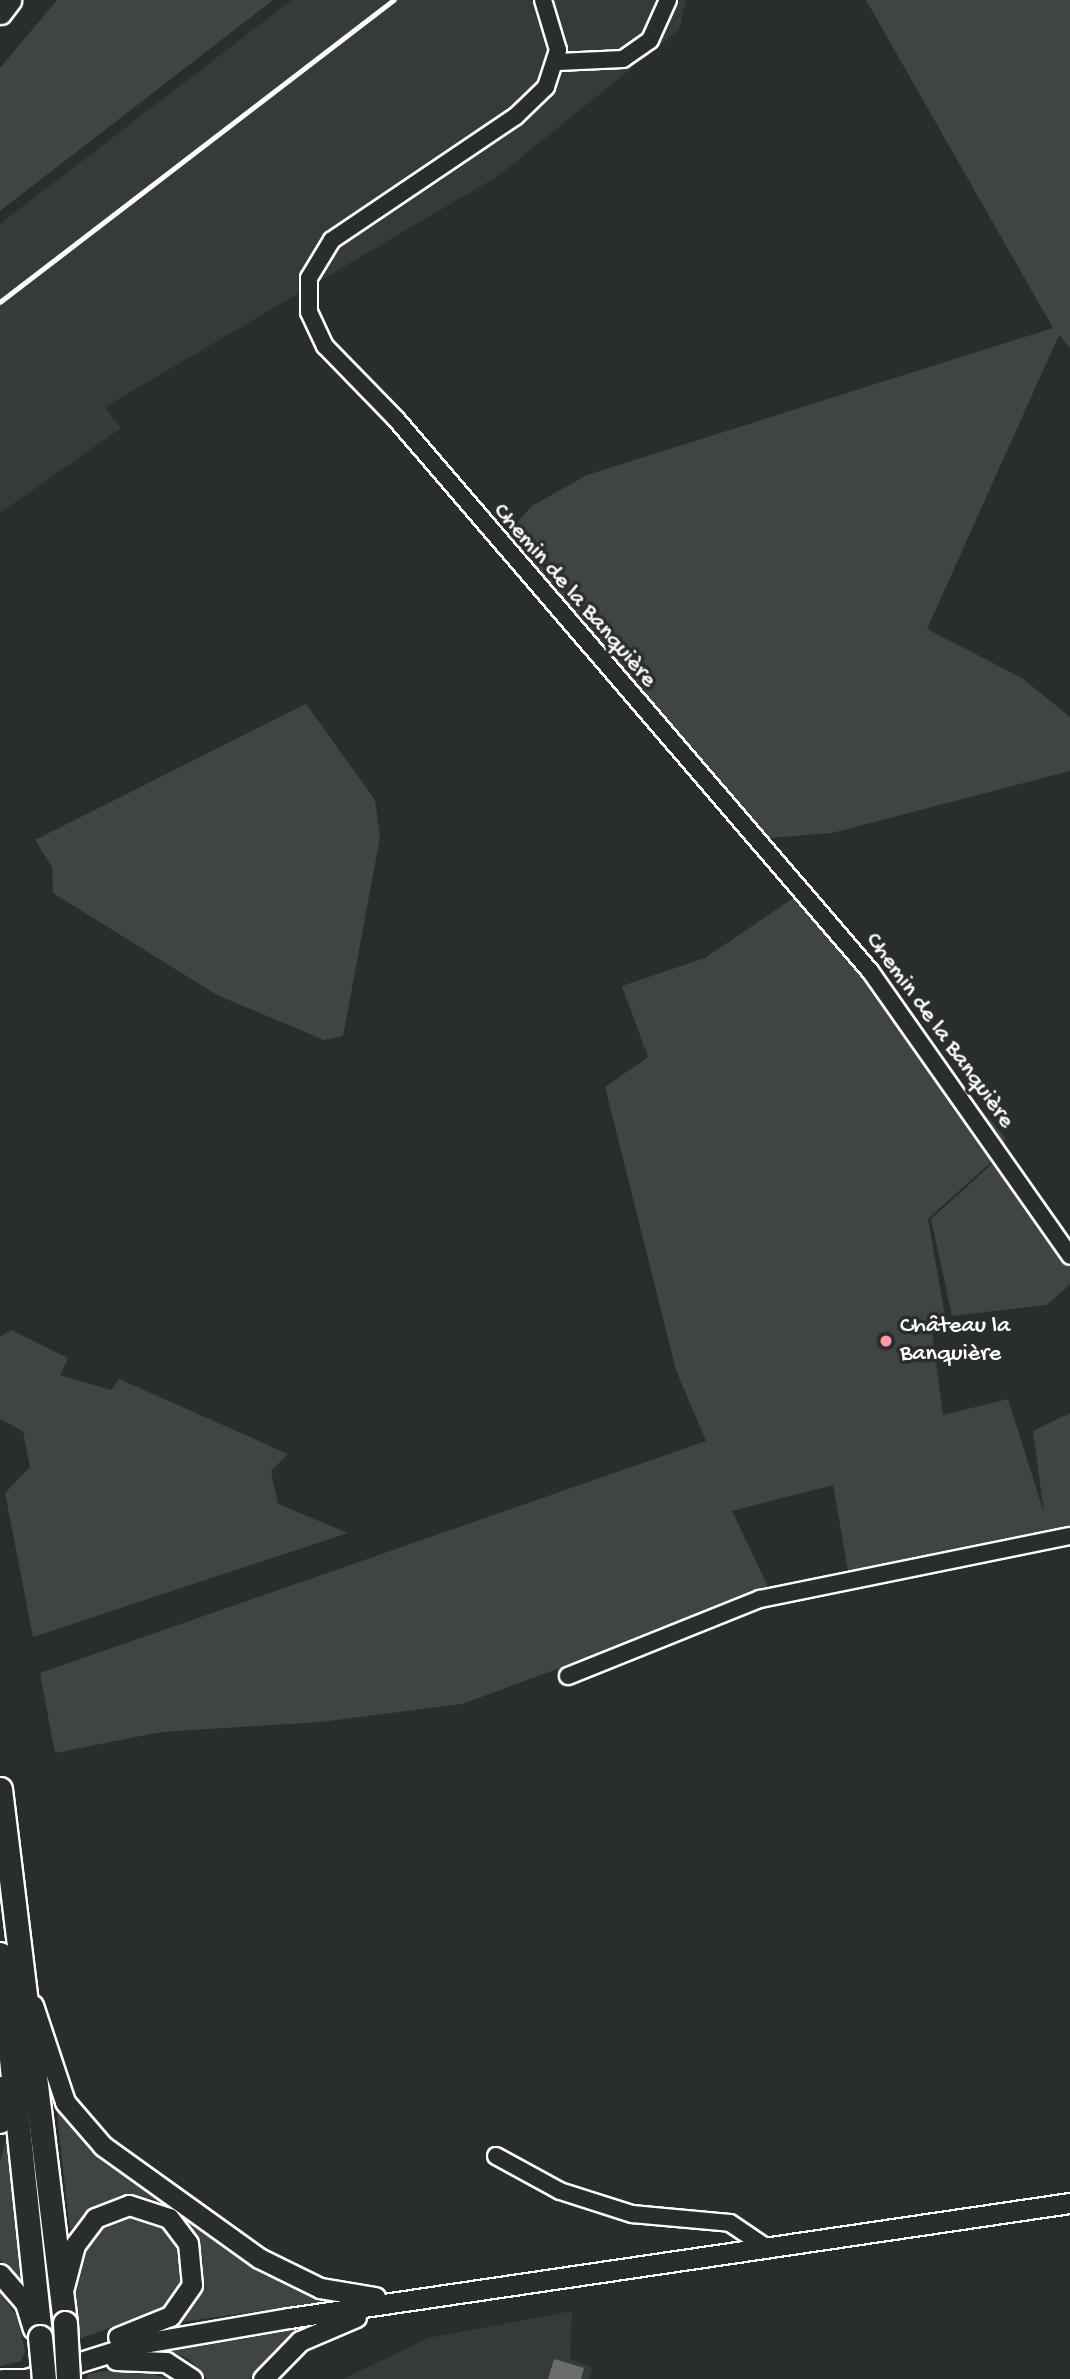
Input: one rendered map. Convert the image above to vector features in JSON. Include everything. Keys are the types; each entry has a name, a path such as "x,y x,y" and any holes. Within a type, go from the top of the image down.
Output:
{"highway":[{"path":"0,12 9,0"},
{"path":"0,1789 28,1989 63,2292 68,2379"},
{"path":"0,1954 44,2379"}],"main road":[{"path":"0,1982 1,1961"},
{"path":"28,1989 65,2102 103,2146 230,2241 289,2274 335,2292 389,2302"},
{"path":"0,2086 0,2123"},
{"path":"2,2379 26,2379 85,2358 170,2316 192,2285 188,2243 159,2210 129,2206 106,2211 75,2245 63,2292"},
{"path":"85,2358 389,2302 763,2245 1063,2206"},
{"path":"0,2274 24,2303 40,2337"},
{"path":"263,2379 300,2341 339,2320 369,2315 389,2302"},
{"path":"85,2358 151,2359 192,2379"}],"street":[{"path":"542,0 557,29 558,62 623,59 650,40 668,0"},
{"name":"Chemin de la Banquière","path":"558,62 546,87 516,116 332,240 309,278 309,312 326,346 396,419 870,971 1070,1256"},
{"path":"568,1676 761,1600 1070,1536"},
{"path":"496,2156 560,2190 608,2207 730,2223 763,2245"}],"shaded area":[{"path":"57,0 273,0 0,211 0,68"},
{"path":"292,0 686,0 679,30 498,176 105,407 121,428 0,513 0,224"},
{"path":"866,0 1070,0 1070,348 1059,335 927,629 1022,678 1070,717 1070,771 832,833 767,838 504,536 532,506 587,475 1053,328"},
{"path":"306,704 375,800 380,837 343,1036 324,1040 217,995 53,893 52,867 35,840"},
{"path":"795,897 1005,1137 1003,1169 991,1162 928,1219 945,1316 930,1318 943,1415 1008,1399 1044,1513 1033,1431 1070,1413 1070,1530 849,1576 833,1485 732,1511 770,1591 462,1704 320,1722 161,1732 55,1753 40,1673 706,1441 676,1370 605,1087 648,1057 622,986 705,958"},
{"path":"992,1164 1070,1267 1070,1284 1047,1305 952,1316 931,1219"},
{"path":"11,1330 68,1358 60,1375 111,1390 119,1379 288,1454 271,1471 278,1504 348,1533 33,1637 5,1493 30,1467 23,1431 0,1419 0,1337"},
{"path":"56,2105 82,2134 224,2244 324,2302 173,2323 202,2277 203,2258 185,2223 153,2199 131,2196 88,2211 70,2230"},
{"path":"10,2124 26,2286 0,2260 0,2163"},
{"path":"120,2215 162,2223 177,2238 184,2277 170,2306 79,2339 75,2298 81,2255 103,2221"},
{"path":"0,2292 18,2318 25,2352 21,2361 0,2366"},
{"path":"572,2311 570,2358 592,2368 589,2379 343,2379 428,2338"},
{"path":"316,2321 288,2338 250,2379 207,2379 189,2359 161,2348"},
{"path":"554,2359 584,2368 581,2379 548,2379"},
{"path":"128,2367 169,2379 86,2379 89,2374"}],"railway":[{"path":"0,302 393,0"}],"place":[{"name":"Château la Banquière","path":"886,1341"}]}
